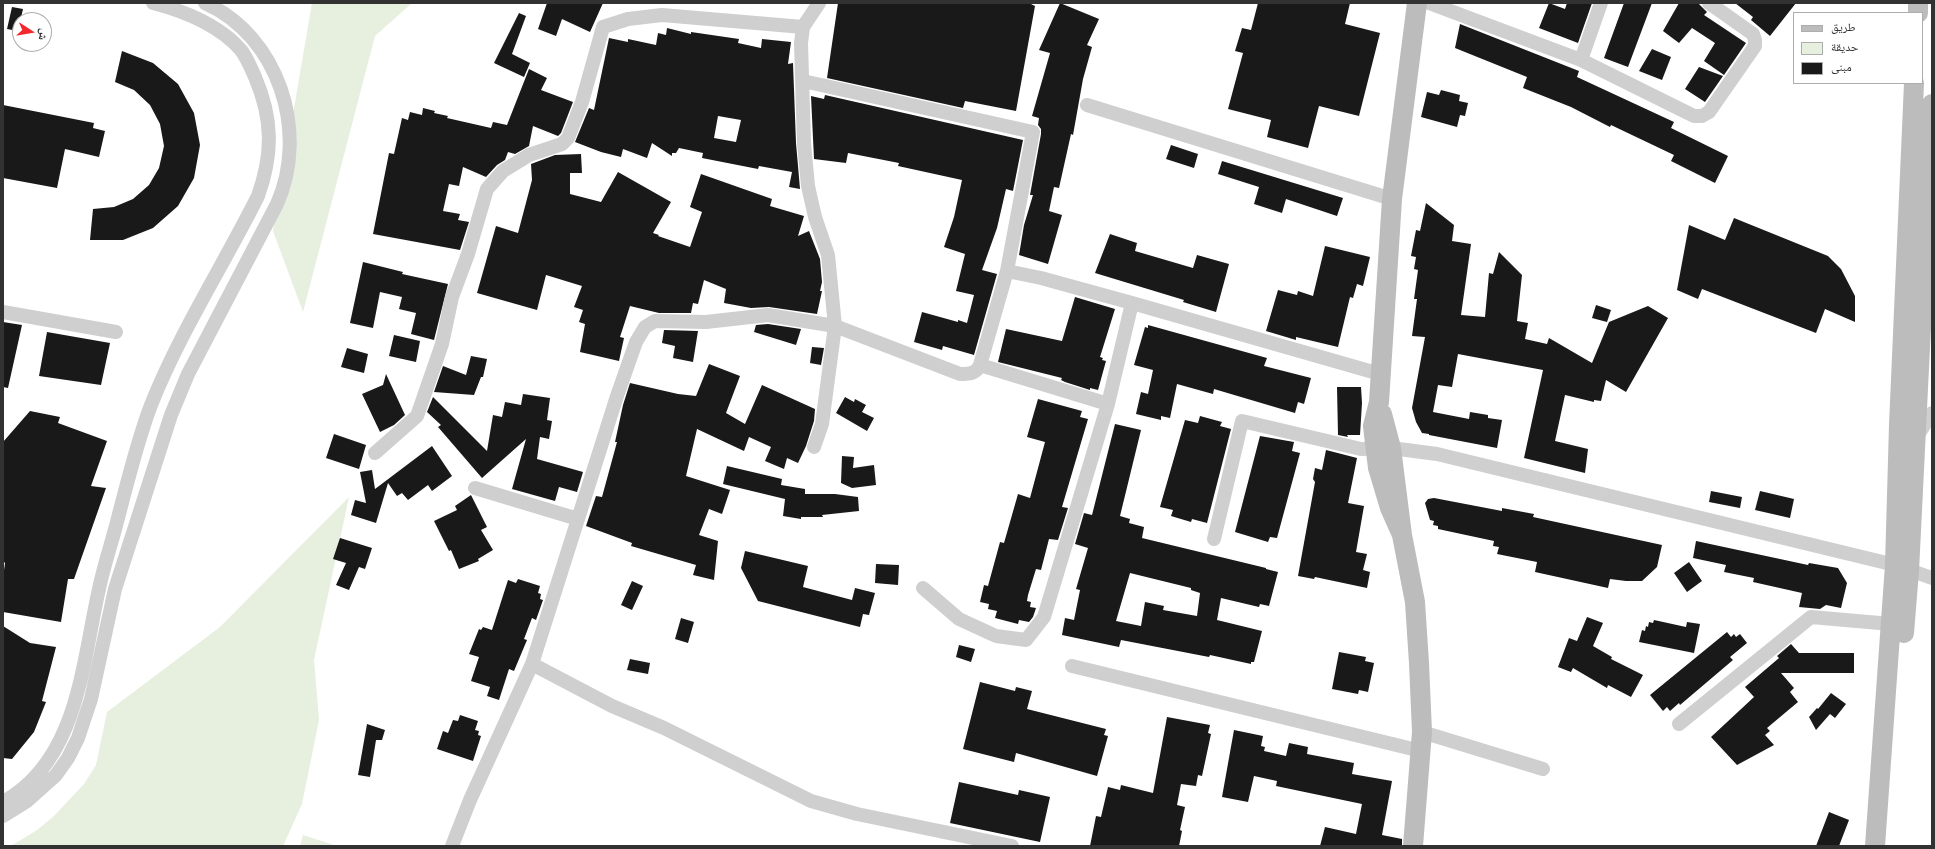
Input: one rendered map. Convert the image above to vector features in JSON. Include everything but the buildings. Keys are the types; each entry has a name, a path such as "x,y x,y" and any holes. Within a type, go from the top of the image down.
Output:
{"street":[{"path":"3,802 25,787 48,762 65,731 76,693 99,588 141,435 155,396 179,343 258,196 266,170 270,141 268,113 264,99 250,66 240,50 201,20 188,13 153,3"},
{"path":"3,816 27,802 56,775 68,758 78,738 91,699 115,589 161,441 188,374 282,192 288,166 286,110 275,72 263,51 239,24 205,3"},
{"path":"814,447 822,424 835,326 828,255 815,217 808,186 804,144 801,43 803,27 819,3"},
{"path":"1412,846 1421,742 1415,602 1402,535 1390,508 1378,468 1384,449 1373,426 1379,402 1392,199 1417,3"},
{"path":"1429,3 1581,60 1686,114 1694,116 1702,116 1715,106 1755,46 1756,40 1753,34 1709,3"},
{"path":"1581,60 1602,3"},
{"path":"375,454 417,416 442,344 452,297 468,254 487,189 503,171 529,155 562,144 568,138 582,102 603,27 628,19 662,14 803,27"},
{"path":"452,846 470,800 532,664 617,396 636,342 645,327 655,321 706,322 768,315 835,326 960,374 971,374 980,365 1007,271 1032,132 803,81"},
{"path":"1875,846 1891,624 1902,568 1899,425 1914,84"},
{"path":"1888,846 1902,568 1915,440 1932,104"},
{"path":"1087,105 1392,199"},
{"path":"1007,271 1041,278 1132,303 1380,374"},
{"path":"924,588 959,619 996,636 1026,640 1044,618 1108,404 1132,303"},
{"path":"3,312 116,332"},
{"path":"980,365 1108,404"},
{"path":"1915,440 1932,414"},
{"path":"1214,539 1242,421 1361,448 1437,454 1902,568 1932,578"},
{"path":"141,435 161,441"},
{"path":"476,488 578,519"},
{"path":"1679,724 1811,617 1891,624"},
{"path":"532,664 612,706 664,728 811,801 857,814 1012,846"},
{"path":"1072,666 1543,769"}],"green space":[{"path":"312,3 412,3 375,36 303,312 273,231"},
{"path":"349,497 314,660 319,720 302,804 283,846 11,846 37,830 54,816 84,784 96,765 107,712 220,627"},
{"path":"303,835 337,846 300,846"}]}
